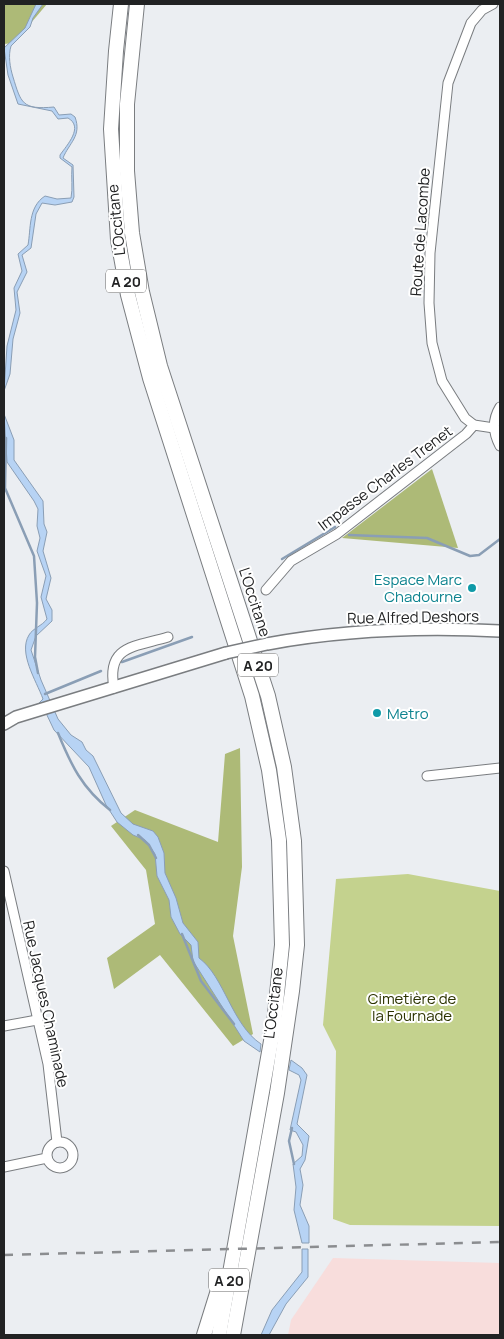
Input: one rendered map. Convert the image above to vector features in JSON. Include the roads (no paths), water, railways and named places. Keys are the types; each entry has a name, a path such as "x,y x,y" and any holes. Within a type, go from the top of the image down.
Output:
{"highway":[{"name":"L'Occitane","path":"121,4 113,80 111,129 118,240 128,295 150,378 252,696 269,770 280,840 282,945 274,1024 219,1335"},
{"name":"L'Occitane","path":"137,4 127,104 128,170 132,233 142,292 160,366 268,696 284,767 294,841 297,945 291,1000 277,1093 233,1335"},
{"path":"204,1335 238,1224"}],"main road":[{"name":"Rue Alfred Deshors","path":"114,688 226,653 297,638 369,632 500,631"},
{"path":"4,724 55,705 114,688"},
{"path":"4,718 16,718"}],"street":[{"name":"Route de Lacombe","path":"474,425 464,418 442,381 436,364 430,303 430,253 448,83 471,23 482,10 493,4"},
{"path":"500,407 495,418 494,428 500,446"},
{"path":"474,425 494,428"},
{"name":"Impasse Charles Trenet","path":"266,590 291,560 337,534 466,434 474,425"},
{"path":"114,688 112,667 116,656 126,650 168,637"},
{"path":"427,776 500,768"},
{"name":"Rue Jacques Chaminade","path":"4,872 48,1064 57,1142"},
{"path":"4,1026 37,1020"},
{"path":"57,1142 66,1143 71,1147 74,1154 71,1163 65,1168 52,1166 47,1158 48,1150 57,1142"},
{"path":"4,1167 47,1158"}],"water":[{"path":"36,4 43,4 33,18 30,27 11,46 11,69 18,93 24,103 35,107 54,107 59,115 71,114 75,117 77,124 76,134 63,158 73,165 74,197 72,202 55,205 42,203 36,214 31,248 22,255 27,272 17,292 20,313 13,339 10,374 4,391 7,346 16,310 14,288 22,271 18,254 28,245 31,219 40,201 45,196 57,199 71,198 72,194 72,167 60,158 60,155 73,136 73,122 68,118 58,119 52,111 18,104 8,75 4,48 25,28"},
{"path":"4,414 14,440 14,460 43,501 44,524 47,532 43,551 51,578 46,599 52,610 52,621 36,636 31,650 41,680 58,719 71,735 82,742 86,750 93,756 121,813 133,824 153,831 158,837 164,853 165,873 176,898 183,923 198,942 199,958 215,976 243,1025 251,1036 261,1044 260,1052 244,1041 193,961 191,945 180,934 171,917 169,900 157,876 155,854 145,840 133,835 117,822 106,805 89,767 54,730 39,703 43,699 29,667 26,650 26,642 29,635 47,619 41,597 46,576 37,551 40,538 37,526 38,509 7,462"},
{"path":"291,1060 302,1068 307,1075 297,1124 309,1136 305,1160 300,1169 303,1185 300,1205 309,1226 309,1243 302,1243 294,1210 296,1187 293,1164 302,1156 303,1145 296,1132 290,1130 301,1080 299,1075 289,1070"},
{"path":"302,1249 308,1249 308,1277 286,1304 269,1335 261,1335 272,1310 302,1272"}],"waterway":[{"path":"6,438 5,488 34,556 37,603 35,657 38,673"},
{"path":"282,559 335,527"},
{"path":"349,535 427,538 470,556 479,555 500,539"},
{"path":"122,662 192,637"},
{"path":"45,694 101,671"},
{"path":"58,733 78,775 100,802 110,810"},
{"path":"138,835 149,845 156,858"},
{"path":"182,934 201,981 234,1024"},
{"path":"292,1128 289,1141 294,1164"}],"railway":[{"path":"4,1255 500,1242"}],"place":[{"name":"Espace Marc Chadourne","path":"472,588"},
{"name":"Metro","path":"377,713"}],"park label":[{"name":"Cimetière de la Fournade","path":"412,1006"}]}
